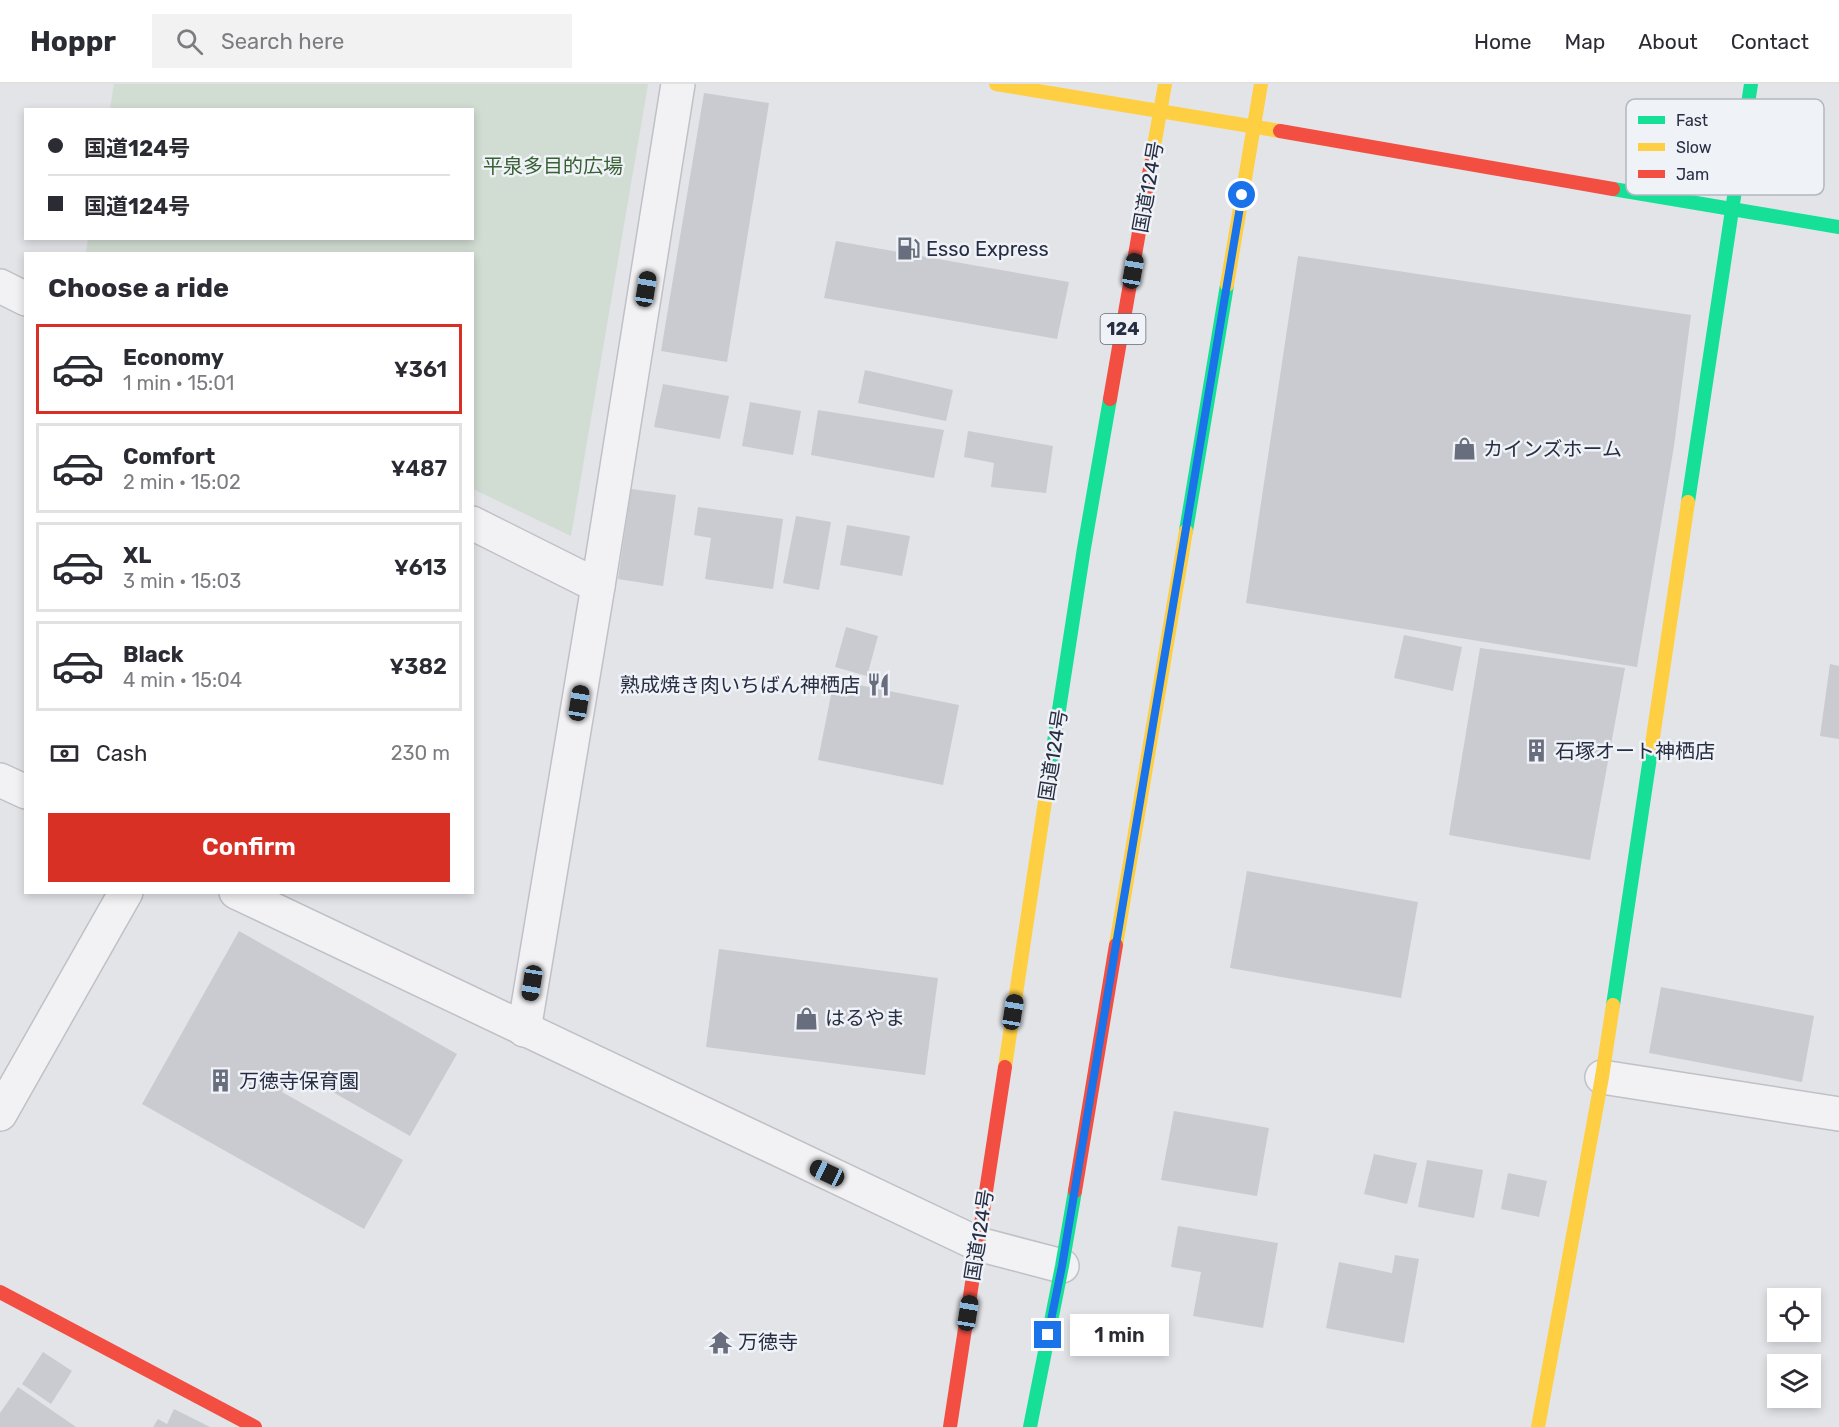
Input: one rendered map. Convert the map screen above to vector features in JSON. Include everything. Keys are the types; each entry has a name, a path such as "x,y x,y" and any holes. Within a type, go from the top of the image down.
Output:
{"main road":[{"path":"996,84 1254,125 1626,191"},
{"name":"国道124号","path":"950,1427 1084,548 1165,84"},
{"path":"1030,1427 1062,1266 1261,84"},
{"path":"1749,99 1751,84"},
{"path":"1647,195 1839,227"},
{"path":"1538,1427 1602,1077 1733,195"},
{"path":"0,1292 255,1427"}],"street":[{"path":"524,1030 678,84"},
{"path":"0,286 24,298"},
{"path":"474,524 598,586"},
{"path":"0,780 24,791"},
{"path":"0,1114 125,894"},
{"path":"240,894 978,1244 1062,1266"},
{"path":"1602,1077 1839,1114"}],"green space":[{"name":"平泉多目的広場","path":"114,84 648,84 571,536 474,489 474,252 86,252 88,240 474,240 474,108 110,108"}],"building":[{"path":"704,93 769,103 727,362 661,351"},
{"path":"836,241 1069,282 1057,339 824,298"},
{"path":"1298,256 1691,315 1674,446 1637,667 1246,603"},
{"path":"865,370 953,390 946,421 858,403"},
{"path":"663,384 729,396 720,439 654,427"},
{"path":"750,402 801,411 793,455 742,446"},
{"path":"818,410 944,430 934,478 811,455"},
{"path":"968,431 1053,446 1046,493 991,487 994,463 964,457"},
{"path":"631,489 676,495 663,586 618,579"},
{"path":"698,507 783,519 773,589 705,579 711,538 694,535"},
{"path":"796,516 831,522 819,590 783,583"},
{"path":"847,525 910,536 902,576 840,565"},
{"path":"846,627 878,636 867,676 835,667"},
{"path":"1404,635 1462,647 1453,691 1394,678"},
{"name":"石塚オート神栖店","path":"1480,648 1625,668 1590,860 1449,835"},
{"path":"1830,664 1839,666 1839,739 1820,736"},
{"path":"834,680 959,705 943,785 818,760"},
{"path":"1247,871 1418,902 1401,998 1230,968"},
{"name":"万徳寺保育園","path":"239,931 457,1054 410,1136 294,1070 282,1092 403,1160 364,1229 142,1104"},
{"path":"719,949 938,978 925,1075 706,1047"},
{"path":"1661,987 1814,1016 1802,1082 1649,1053"},
{"path":"1174,1111 1269,1128 1257,1196 1161,1180"},
{"path":"1374,1154 1417,1163 1407,1204 1364,1194"},
{"path":"1427,1160 1483,1170 1474,1218 1418,1207"},
{"path":"1508,1173 1547,1181 1539,1217 1501,1209"},
{"path":"1178,1226 1278,1243 1263,1328 1193,1316 1201,1272 1171,1267"},
{"path":"1395,1255 1419,1259 1404,1343 1326,1328 1339,1262 1392,1273"},
{"path":"43,1352 72,1371 51,1404 22,1384"},
{"path":"18,1387 76,1427 0,1427 0,1413"},
{"path":"174,1409 210,1427 153,1427 158,1419 167,1424"}],"traffic: fast":[{"path":"1749,99 1751,84"},
{"path":"1613,189 1626,191"},
{"path":"1649,195 1839,227"},
{"path":"1688,502 1734,195"},
{"path":"1186,531 1227,285"},
{"path":"1050,768 1110,399"},
{"path":"1613,1005 1652,744"},
{"path":"1030,1427 1075,1191"}],"traffic: slow":[{"path":"996,84 1280,131"},
{"path":"1151,163 1165,84"},
{"path":"1227,285 1261,84"},
{"path":"1652,744 1688,502"},
{"path":"1116,945 1186,531"},
{"path":"1005,1067 1050,768"},
{"path":"1538,1427 1613,1005"}],"traffic: jam":[{"path":"1280,131 1613,189"},
{"path":"1110,399 1151,163"},
{"path":"1075,1191 1116,945"},
{"path":"950,1427 1005,1067"},
{"path":"0,1292 255,1427"}],"place":[{"name":"Esso Express","path":"908,249"},
{"name":"カインズホーム","path":"1465,449"},
{"name":"熟成焼き肉いちばん神栖店","path":"878,685"},
{"name":"石塚オート神栖店","path":"1537,751"},
{"name":"はるやま","path":"807,1018"},
{"name":"万徳寺保育園","path":"221,1081"},
{"name":"万徳寺","path":"720,1342"}],"route":[{"path":"1048,1335 1062,1266 1242,195"}]}
